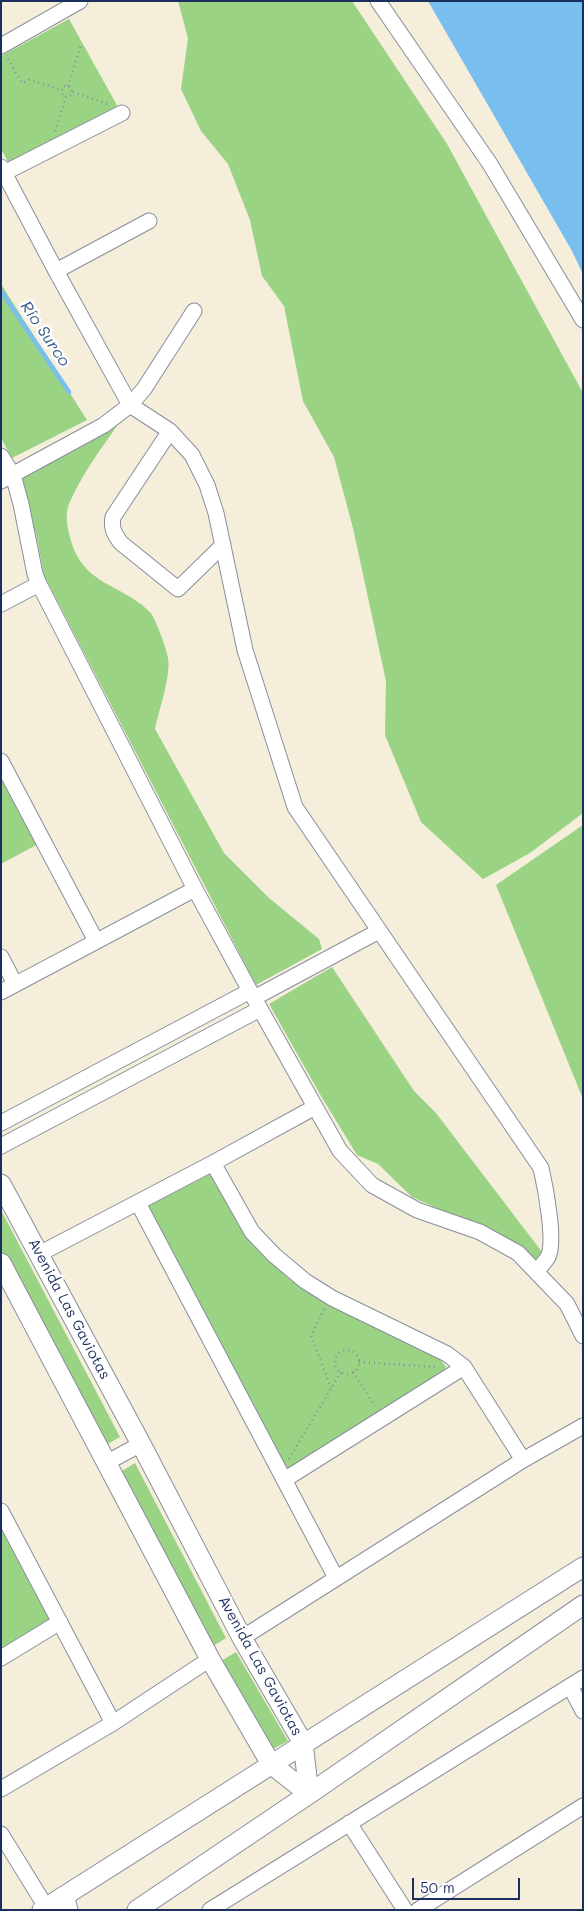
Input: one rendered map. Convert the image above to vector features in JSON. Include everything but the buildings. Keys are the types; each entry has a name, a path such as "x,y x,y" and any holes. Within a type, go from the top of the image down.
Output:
{"street":[{"path":"4,51 80,1"},
{"path":"378,1 490,164 583,320"},
{"path":"122,113 3,170 130,405 170,431 192,455 206,484 216,513 245,650 295,807 541,1168 550,1221 549,1256 536,1272"},
{"path":"56,271 149,221"},
{"path":"7,478 101,427 130,405 144,390 194,311"},
{"path":"170,431 112,517 111,526 115,535 121,543 178,589 223,545"},
{"path":"1,456 7,478 21,504 35,574 39,584 195,889 340,1151 372,1185 417,1210 480,1232 518,1253 567,1304 583,1336"},
{"path":"1,604 39,584"},
{"path":"1,761 96,941"},
{"path":"1,992 195,889"},
{"path":"1,1146 321,961 379,931"},
{"path":"1,957 16,984"},
{"path":"1,1123 255,1000"},
{"path":"39,1254 138,1203 315,1107"},
{"path":"213,1163 252,1232 274,1255 305,1281 332,1298 447,1354 464,1368 523,1460"},
{"name":"Avenida Las Gaviotas","path":"1,1184 141,1444 242,1638 303,1743 309,1794"},
{"path":"138,1203 336,1578"},
{"path":"3,1271 210,1659 271,1764 309,1794"},
{"path":"284,1480 464,1368"},
{"path":"242,1638 523,1460 583,1426"},
{"path":"106,1463 141,1444"},
{"path":"1,1511 113,1722"},
{"path":"1,1834 44,1908 68,1902 303,1743 583,1567"},
{"path":"137,1910 583,1605"},
{"path":"1,1658 60,1622"},
{"path":"1,1789 113,1722 210,1659"},
{"path":"210,1910 576,1682 583,1711"},
{"path":"418,1910 583,1806"},
{"path":"348,1823 405,1910"}],"path":[{"path":"68,86 81,45"},
{"path":"4,51 22,83 29,80 62,90"},
{"path":"62,90 64,86 68,86"},
{"path":"68,86 73,92 108,105"},
{"path":"62,90 62,94 66,96"},
{"path":"66,96 71,95 73,92"},
{"path":"54,132 66,96"},
{"path":"326,1306 311,1336 331,1388"},
{"path":"348,1349 356,1354 359,1362 358,1367 353,1372 345,1374 335,1365 336,1356 339,1352 348,1349"},
{"path":"359,1362 439,1367"},
{"path":"285,1464 341,1372"},
{"path":"353,1372 377,1409"}],"green space":[{"path":"178,1 352,1 447,144 583,393 583,813 530,853 483,879 421,822 385,735 386,681 353,528 334,457 303,401 284,306 262,276 250,220 228,164 201,131 181,89 188,38"},
{"path":"69,19 119,109 9,164 1,149 1,56"},
{"path":"1,284 87,420 12,458 1,438"},
{"path":"117,426 85,473 68,508 68,529 76,553 83,565 93,575 139,602 150,612 155,620 168,658 168,674 155,729 224,853 269,898 319,939 322,949 256,985 44,575 36,534 19,478"},
{"path":"1,776 38,844 1,864"},
{"path":"583,825 583,1099 496,885"},
{"path":"332,967 414,1091 436,1113 542,1252 533,1263 481,1228 412,1197 378,1164 357,1155 269,1004"},
{"path":"210,1174 214,1177 262,1253 287,1277 325,1301 437,1355 446,1367 443,1374 289,1470 283,1468 146,1210 148,1206"},
{"path":"1,1210 120,1437 104,1446 1,1252"},
{"path":"135,1463 226,1638 210,1648 119,1473"},
{"path":"1,1522 52,1614 49,1622 1,1651"},
{"path":"236,1652 288,1741 273,1749 221,1661"}],"water":[{"path":"428,1 583,1 583,274 572,251"}],"waterway":[{"name":"Río Surco","path":"1,291 69,392"}]}
